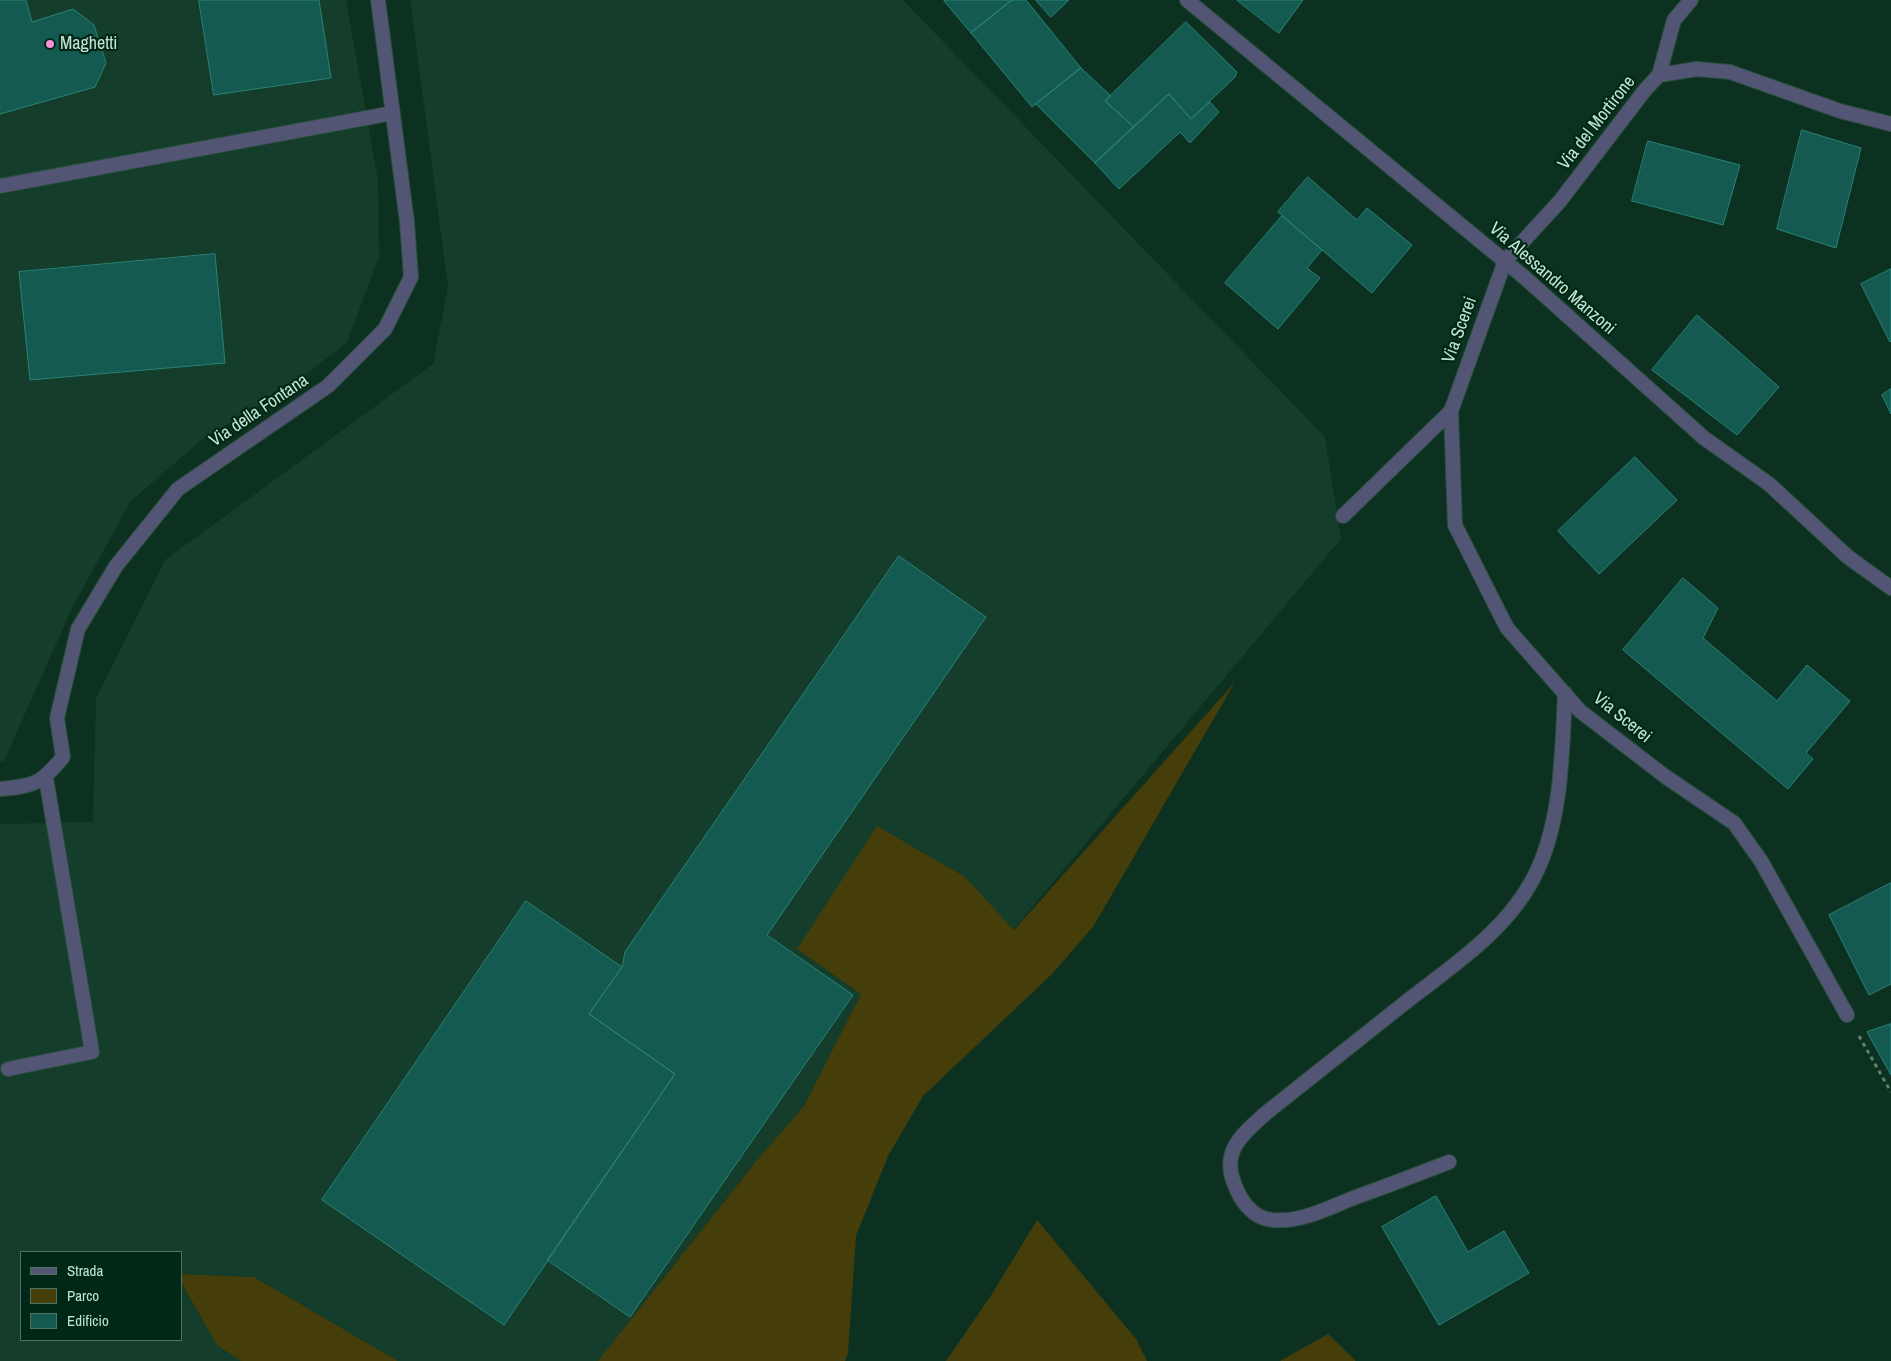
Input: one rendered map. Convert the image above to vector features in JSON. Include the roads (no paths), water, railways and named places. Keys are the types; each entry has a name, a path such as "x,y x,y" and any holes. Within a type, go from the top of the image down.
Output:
{"street":[{"name":"Via della Fontana","path":"0,789 25,787 46,778 63,757 57,718 78,629 116,566 178,489 328,386 385,329 411,277 407,222 378,0"},
{"name":"Via Alessandro Manzoni","path":"1188,0 1504,261 1704,438 1768,484 1848,556 1891,588"},
{"path":"1660,76 1674,20 1691,0"},
{"name":"Via del Mortirone","path":"1504,261 1560,201 1645,90 1660,76 1697,69 1730,72 1840,111 1891,124"},
{"path":"0,186 394,113"},
{"name":"Via Scerei","path":"1504,261 1450,411 1455,525 1507,628 1580,711 1666,777 1734,823 1761,861 1847,1015"},
{"name":"Via Scerei","path":"1343,516 1450,411"},
{"path":"1449,1162 1304,1217 1272,1220 1252,1212 1238,1195 1230,1172 1232,1151 1241,1136 1266,1113 1472,951 1506,919 1533,879 1549,837 1560,776 1565,693"},
{"path":"8,1069 92,1052 46,778"}],"place":[{"name":"Maghetti","path":"50,44"}]}
